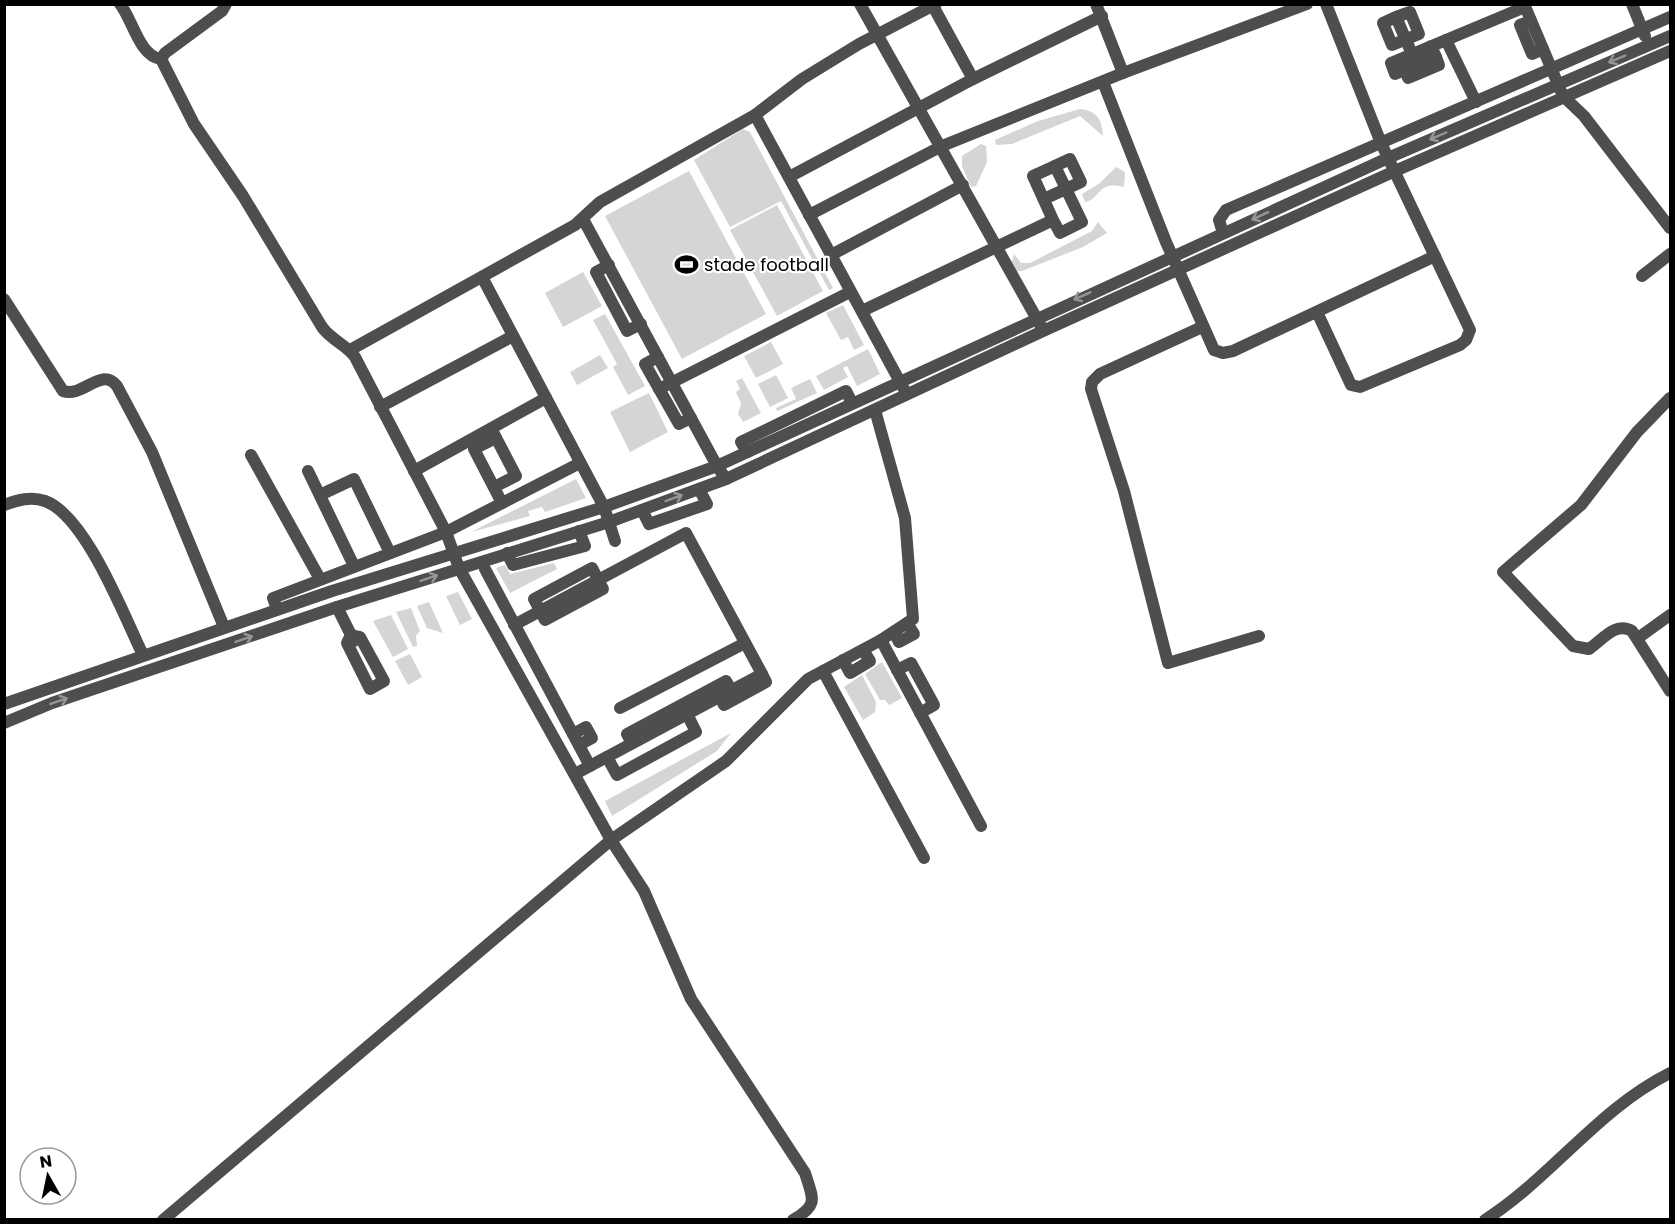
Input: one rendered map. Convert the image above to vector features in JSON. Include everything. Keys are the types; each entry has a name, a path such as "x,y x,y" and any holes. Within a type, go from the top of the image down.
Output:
{"street":[{"path":"120,4 145,49 155,58 161,59"},
{"path":"161,59 165,52 222,10 226,4"},
{"path":"860,4 1043,331"},
{"path":"809,215 942,147 1123,74 1307,4"},
{"path":"1317,312 1351,385 1360,387 1460,345 1466,340 1470,330 1381,143 1326,4"},
{"path":"1632,4 1650,45"},
{"path":"350,350 583,219 600,202 755,114 802,79 935,5 973,79"},
{"path":"1406,61 1434,51 1446,40 1524,6 1563,96 1584,116 1671,228"},
{"path":"789,177 1099,10 1123,74"},
{"path":"1410,12 1419,34 1406,39 1392,45 1383,23 1410,12"},
{"path":"1223,233 1219,220 1226,210 1671,17"},
{"path":"4,704 277,609 453,552 604,507 717,466 1036,317 1388,158 1671,36"},
{"path":"1406,39 1408,78 1439,65 1434,51"},
{"path":"1446,40 1476,102"},
{"path":"4,723 52,703 459,568 609,522 726,479 1043,331 1395,171 1671,51"},
{"path":"161,59 194,124 243,196 322,327 330,338 350,350 446,532 459,568 611,840 653,909 691,999 805,1173 812,1192 812,1203 810,1209 793,1220"},
{"path":"1103,82 1172,256 1214,350 1222,354 1435,256"},
{"path":"755,114 907,395"},
{"path":"1055,166 1066,189 1083,222 1060,233 1033,176 1055,166"},
{"path":"831,255 963,186"},
{"path":"1044,199 1066,189"},
{"path":"583,219 609,266 596,272 627,331 640,324 726,479"},
{"path":"862,311 1053,220"},
{"path":"1642,276 1671,254"},
{"path":"482,277 604,507 615,541"},
{"path":"659,389 850,292"},
{"path":"4,299 63,391 79,391 103,378 113,381 117,386 152,452 224,627"},
{"path":"1202,327 1100,374 1092,382 1091,389 1124,491 1168,663 1259,636"},
{"path":"380,407 513,336"},
{"path":"658,357 645,364 680,424 691,418"},
{"path":"502,502 474,449 493,433 546,398"},
{"path":"1671,398 1637,432 1581,505 1503,572 1573,646 1589,649 1618,628 1626,627 1638,638 1671,691"},
{"path":"163,1220 611,840 726,761 808,679 843,660 850,673 870,661 863,650 894,632 899,642 914,634 907,622 913,619 906,518 875,410"},
{"path":"414,471 493,433"},
{"path":"493,433 516,476 494,487"},
{"path":"251,454 320,579"},
{"path":"277,609 273,598 446,532 580,463"},
{"path":"308,471 354,566"},
{"path":"320,495 354,479 390,553"},
{"path":"4,505 16,500 37,499 54,506 69,518 91,550 143,655"},
{"path":"598,580 619,569 616,563 631,555 634,561 686,533 766,682 724,705 720,697"},
{"path":"592,568 598,580 603,589 545,620 534,599 592,568"},
{"path":"484,569 590,766"},
{"path":"337,608 379,688"},
{"path":"514,625 540,611"},
{"path":"1638,638 1671,615"},
{"path":"880,640 897,670 911,663 934,705 920,713 981,826"},
{"path":"620,708 745,643"},
{"path":"823,671 924,858"},
{"path":"575,774 762,674"},
{"path":"632,743 627,734 726,681 732,690"},
{"path":"607,757 616,775 627,770 696,732 687,714"},
{"path":"1485,1220 1515,1200 1618,1106 1671,1073"}],"shaded area":[{"path":"1080,109 1098,117 1103,136 1080,116 1012,144 996,145 995,140 1038,121"},
{"path":"743,129 750,132 833,288 829,290 781,201 730,227 694,160"},
{"path":"981,144 986,146 987,162 976,186 971,187 962,166 962,156"},
{"path":"1116,167 1125,172 1124,187 1109,186 1085,202 1082,194 1100,183"},
{"name":"stade football","path":"689,171 766,314 682,359 605,216"},
{"path":"777,205 823,291 777,316 730,230"},
{"path":"1098,222 1107,233 1083,247 1022,271 1017,271 1012,262 1014,254 1021,263 1030,263 1092,231"},
{"path":"583,272 602,306 563,327 545,293"},
{"path":"843,305 864,345 854,350 848,337 841,340 826,313"},
{"path":"605,314 645,386 628,395 613,367 617,364 593,320"},
{"path":"771,342 783,364 756,378 744,356"},
{"path":"868,349 880,374 857,386 847,366 843,368 848,377 824,390 816,376"},
{"path":"600,355 608,368 577,385 570,372"},
{"path":"776,375 788,398 770,407 758,384"},
{"path":"742,378 761,413 743,422 738,414 741,403 736,392 740,389 736,381"},
{"path":"810,379 817,393 777,411 776,408 796,399 791,388"},
{"path":"649,393 668,432 630,452 610,412"},
{"path":"576,479 586,498 545,512 542,507 528,511 530,516 471,532"},
{"path":"554,563 557,569 510,593 496,568 505,565 510,574"},
{"path":"458,592 472,619 460,625 446,596"},
{"path":"429,602 443,633 427,628 417,606"},
{"path":"411,608 420,631 416,636 417,646 413,647 396,612"},
{"path":"391,615 408,649 393,657 373,621"},
{"path":"410,654 422,677 408,685 395,661"},
{"path":"882,662 902,698 889,705 885,700 880,700 865,674"},
{"path":"862,675 876,702 875,712 863,720 844,687"},
{"path":"731,733 717,751 612,816 605,801"}],"place":[{"name":"stade football","path":"686,265"}]}
